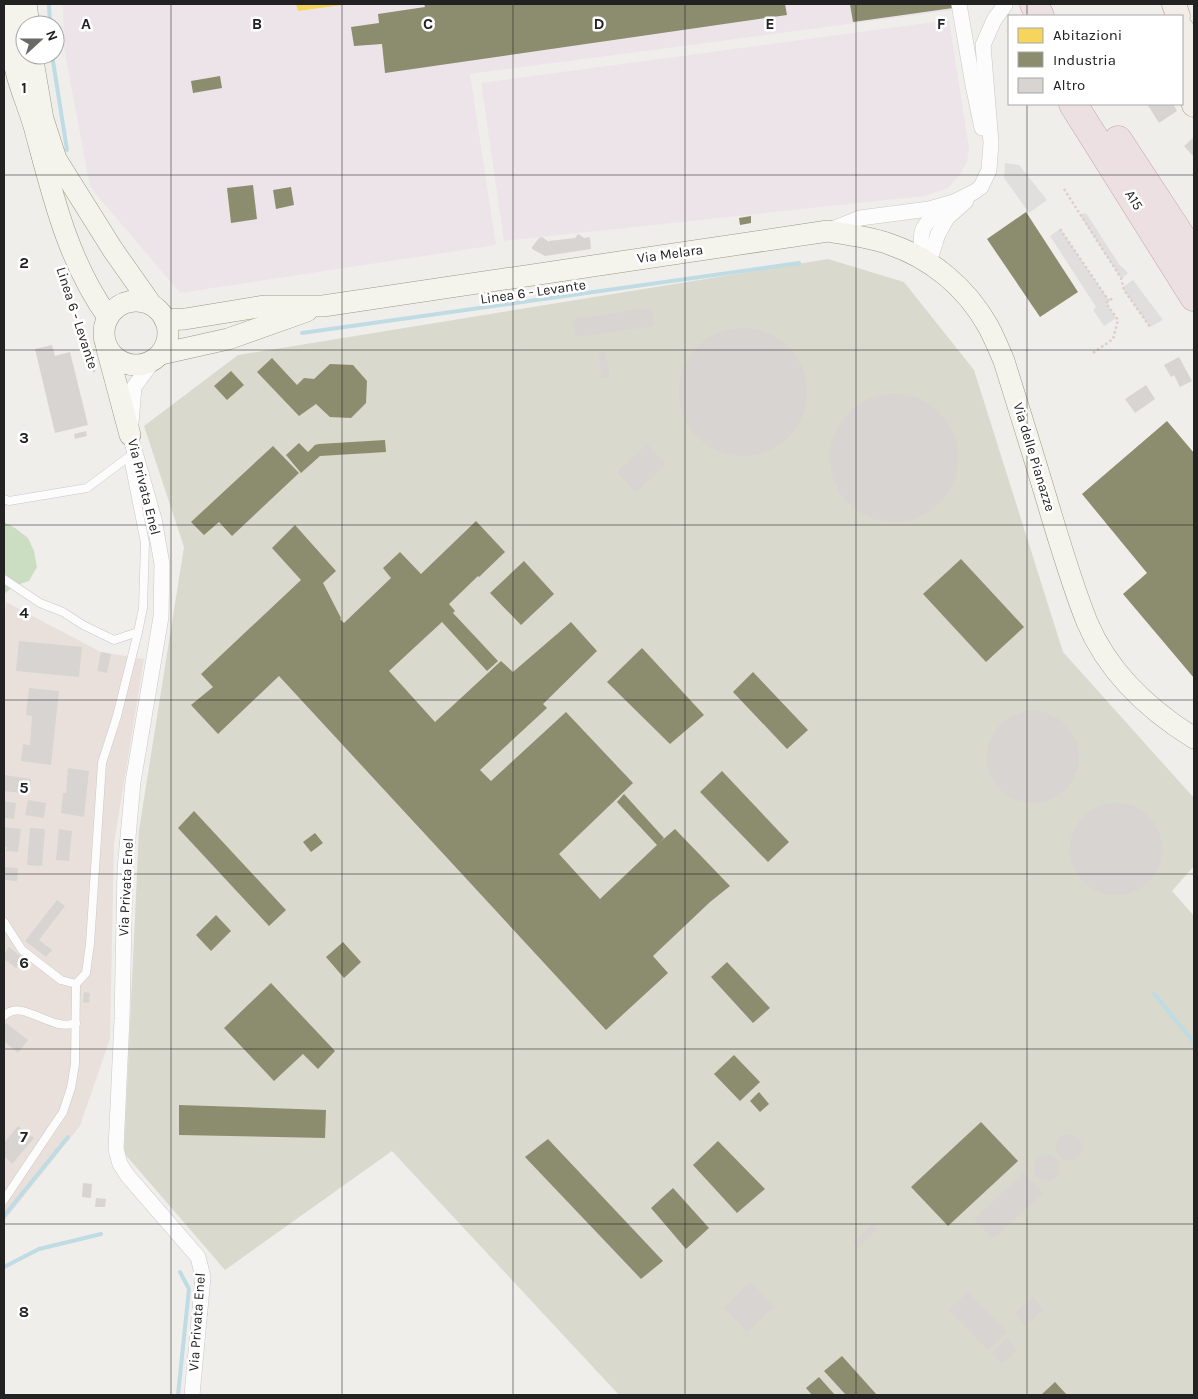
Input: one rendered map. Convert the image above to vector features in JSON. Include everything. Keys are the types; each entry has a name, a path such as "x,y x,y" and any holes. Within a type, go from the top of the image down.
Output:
{"highway":[{"name":"A15","path":"1074,105 1194,297"},
{"name":"A15","path":"1094,105 1194,256"}],"main road":[{"path":"1183,38 1189,89 1194,105"}],"street":[{"path":"9,4 8,20 17,74 34,125 46,176 62,225 79,265 99,305 108,317"},
{"name":"Via Melara","path":"960,4 973,86 989,159"},
{"name":"Via Melara","path":"323,306 828,231 860,218 929,209 954,202 980,187 989,170 990,121 982,45 994,20 1021,8"},
{"path":"34,65 43,118 56,159 113,250 151,304 166,320 168,338 157,357"},
{"path":"926,261 947,218 974,192"},
{"path":"926,261 920,245 921,232 924,225 934,215 954,202"},
{"name":"Via delle Pianazze","path":"828,231 889,244 926,261 950,278 970,300 988,326 1004,361 1073,584 1088,624 1099,646 1117,672 1140,697 1174,725 1194,738"},
{"path":"131,448 104,338 104,327 108,317 116,308 127,302 139,301 151,304"},
{"path":"166,320 186,319 264,306 323,306"},
{"path":"108,349 116,358 128,364 140,365 157,357 228,339 323,306"},
{"name":"Via Privata Enel","path":"157,357 134,388 131,448 154,519 162,564 161,617 133,782 124,870 122,1019 116,1149 120,1164 127,1175 185,1240 198,1257 201,1266 203,1277 192,1395"}],"lane":[{"path":"4,499 9,501 87,488 131,448"},
{"path":"4,1200 63,1112 71,1088 75,1064 76,984 86,973 90,944 102,763 117,716 143,608 144,543 131,448"},
{"path":"4,579 40,603 63,612 83,625 114,640 138,632"},
{"path":"4,922 22,950 61,980 76,984"},
{"path":"4,1016 8,1012 18,1010 55,1024 65,1026 76,1023"}],"path":[{"path":"1064,189 1121,278 1124,290 1150,327"},
{"path":"1060,229 1108,301 1106,303 1118,320 1113,340 1093,353"},
{"name":"Linea 6 - Levante","path":"64,275 99,386 116,385"},
{"path":"1108,301 1113,298"}],"shaded area":[{"path":"63,4 955,4 955,10 470,74 496,245 180,293 90,187 65,53 65,15 63,15"},
{"path":"949,20 969,148 967,162 959,176 948,188 924,196 504,241 481,83"},
{"path":"1005,163 1019,165 1047,200 1029,213 1004,178"},
{"path":"1086,213 1119,264 1128,273 1123,278 1121,278 1080,215"},
{"path":"1060,229 1109,301 1106,303 1116,318 1104,326 1093,310 1096,307 1050,236"},
{"path":"828,259 904,282 974,370 1063,652 1194,798 1194,866 1172,891 1194,916 1194,1395 619,1395 392,1151 225,1270 124,1153 139,830 184,547 144,426 238,355"},
{"path":"1133,280 1163,320 1150,327 1124,290 1123,287"},
{"path":"6,602 101,652 144,659 114,844 110,1039 80,1126 4,1221 4,628"}],"green space":[{"path":"4,522 28,538 34,551 37,567 29,581 14,586 4,594"}],"building: Abitazioni":[{"path":"296,4 342,4 342,5 298,11"}],"building: Industria":[{"path":"424,4 785,4 787,15 385,73 382,44 354,46 351,27 379,23 378,14 425,7"},
{"path":"850,4 952,4 953,8 853,22"},
{"path":"220,76 222,88 193,93 191,81"},
{"path":"253,185 257,219 231,223 227,188"},
{"path":"291,187 294,205 276,209 273,190"},
{"path":"1026,212 1078,292 1040,317 987,239"},
{"path":"751,216 751,223 740,225 739,218"},
{"path":"272,358 297,385 304,378 314,379 330,364 353,365 367,381 366,403 351,418 330,417 316,404 299,416 257,372"},
{"path":"231,371 244,385 227,400 214,386"},
{"path":"1167,421 1194,453 1194,678 1123,594 1147,573 1082,494"},
{"path":"385,440 386,452 320,456 301,473 286,455 299,443 308,452 315,445 319,444"},
{"path":"273,446 299,473 232,536 219,522 204,535 191,522"},
{"path":"476,521 505,552 449,604 455,611 453,613 498,661 487,671 442,622 389,671 435,722 501,661 513,672 571,622 597,651 543,704 547,708 480,770 491,781 566,712 633,783 559,854 600,899 657,845 617,802 624,794 664,838 659,843 675,829 730,886 710,902 653,956 668,973 606,1030 279,676 218,734 191,705 213,687 201,674 301,580 272,548 295,525 336,571 323,583 340,619 344,623 391,578 383,568 400,552 421,574"},
{"path":"961,559 1024,627 986,662 923,594"},
{"path":"524,561 554,594 521,625 490,593"},
{"path":"642,648 704,715 670,744 607,682"},
{"path":"753,672 808,730 787,749 733,692"},
{"path":"722,771 789,842 768,862 700,792"},
{"path":"194,811 286,910 269,926 178,828"},
{"path":"315,833 323,843 311,852 303,842"},
{"path":"216,915 231,931 211,951 196,935"},
{"path":"343,942 361,962 344,978 326,957"},
{"path":"727,962 770,1008 753,1023 711,977"},
{"path":"271,983 335,1051 318,1069 303,1054 274,1081 224,1028"},
{"path":"734,1055 760,1082 740,1101 714,1074"},
{"path":"759,1092 769,1104 760,1112 750,1101"},
{"path":"179,1105 326,1110 325,1138 179,1135"},
{"path":"981,1122 1018,1161 948,1226 911,1187"},
{"path":"548,1139 663,1261 641,1279 525,1157"},
{"path":"718,1141 765,1189 737,1213 693,1165"},
{"path":"673,1188 709,1228 686,1249 651,1208"},
{"path":"842,1356 877,1395 846,1395 824,1371"},
{"path":"819,1377 835,1395 812,1395 806,1388"},
{"path":"1055,1382 1067,1395 1041,1395"}],"building: Altro":[{"path":"1148,105 1174,105 1177,111 1159,123"},
{"path":"1194,137 1194,157 1184,146"},
{"path":"578,234 584,238 590,237 591,249 545,256 532,249 539,238 542,237 549,242 575,238"},
{"path":"651,308 654,326 576,337 573,319"},
{"path":"743,328 767,333 788,347 802,368 807,392 802,416 788,437 767,451 743,456 719,451 698,437 684,416 679,392 684,368 698,347 719,333"},
{"path":"52,345 55,356 70,352 88,425 55,433 35,349"},
{"path":"605,352 610,376 602,378 598,353"},
{"path":"1179,357 1192,381 1180,387 1174,375 1171,377 1164,365"},
{"path":"1146,385 1155,399 1135,413 1125,399"},
{"path":"894,394 918,399 939,413 953,434 958,458 953,482 939,503 918,517 894,522 870,517 849,503 835,482 830,458 835,434 849,413 870,399"},
{"path":"86,431 87,436 75,439 74,434"},
{"path":"647,444 666,464 636,492 617,472"},
{"path":"19,641 82,647 79,677 16,671"},
{"path":"101,652 111,654 107,673 97,671"},
{"path":"29,688 59,691 51,765 21,761 23,744 30,745 32,716 26,715"},
{"path":"1024,711 1042,711 1059,718 1072,731 1079,748 1079,766 1072,783 1059,796 1042,803 1024,803 1007,796 994,783 987,766 987,748 994,731 1007,718"},
{"path":"68,768 89,771 84,817 61,813 63,793 66,793"},
{"path":"5,775 31,779 29,794 4,791"},
{"path":"28,800 46,803 44,818 25,815"},
{"path":"4,801 16,803 14,819 4,818"},
{"path":"1107,803 1125,803 1142,810 1155,823 1162,840 1162,858 1155,875 1142,888 1125,895 1107,895 1090,888 1077,875 1070,858 1070,840 1077,823 1090,810"},
{"path":"4,827 21,829 18,852 6,851 7,847 4,846"},
{"path":"30,828 45,829 42,866 27,865"},
{"path":"59,829 72,831 69,861 56,860"},
{"path":"4,867 18,868 17,881 4,880"},
{"path":"57,900 65,906 39,940 52,950 46,957 25,941"},
{"path":"9,947 24,959 16,968 4,959 4,954"},
{"path":"84,992 90,993 89,1003 83,1002"},
{"path":"6,1023 28,1040 18,1053 4,1041 4,1025"},
{"path":"18,1126 34,1138 12,1164 4,1156 4,1143"},
{"path":"1069,1134 1078,1138 1082,1147 1078,1156 1069,1160 1060,1156 1056,1147 1060,1138"},
{"path":"1047,1155 1056,1159 1060,1168 1056,1177 1047,1181 1038,1177 1034,1168 1038,1159"},
{"path":"1024,1173 1043,1193 993,1239 974,1219"},
{"path":"83,1183 92,1184 91,1198 82,1197"},
{"path":"96,1198 106,1199 105,1207 95,1207"},
{"path":"873,1224 878,1229 858,1248 853,1242"},
{"path":"751,1282 774,1307 747,1332 724,1307"},
{"path":"968,1292 1007,1332 988,1350 949,1310"},
{"path":"1033,1297 1043,1310 1025,1326 1015,1313"},
{"path":"1007,1338 1017,1350 1002,1364 992,1353"}],"waterway":[{"path":"49,4 50,15"},
{"path":"54,65 67,150"},
{"path":"302,333 799,263"},
{"path":"1154,994 1194,1042"},
{"path":"4,1216 68,1137"},
{"path":"4,1267 39,1249 101,1234"},
{"path":"178,1395 189,1289 180,1272"}]}
